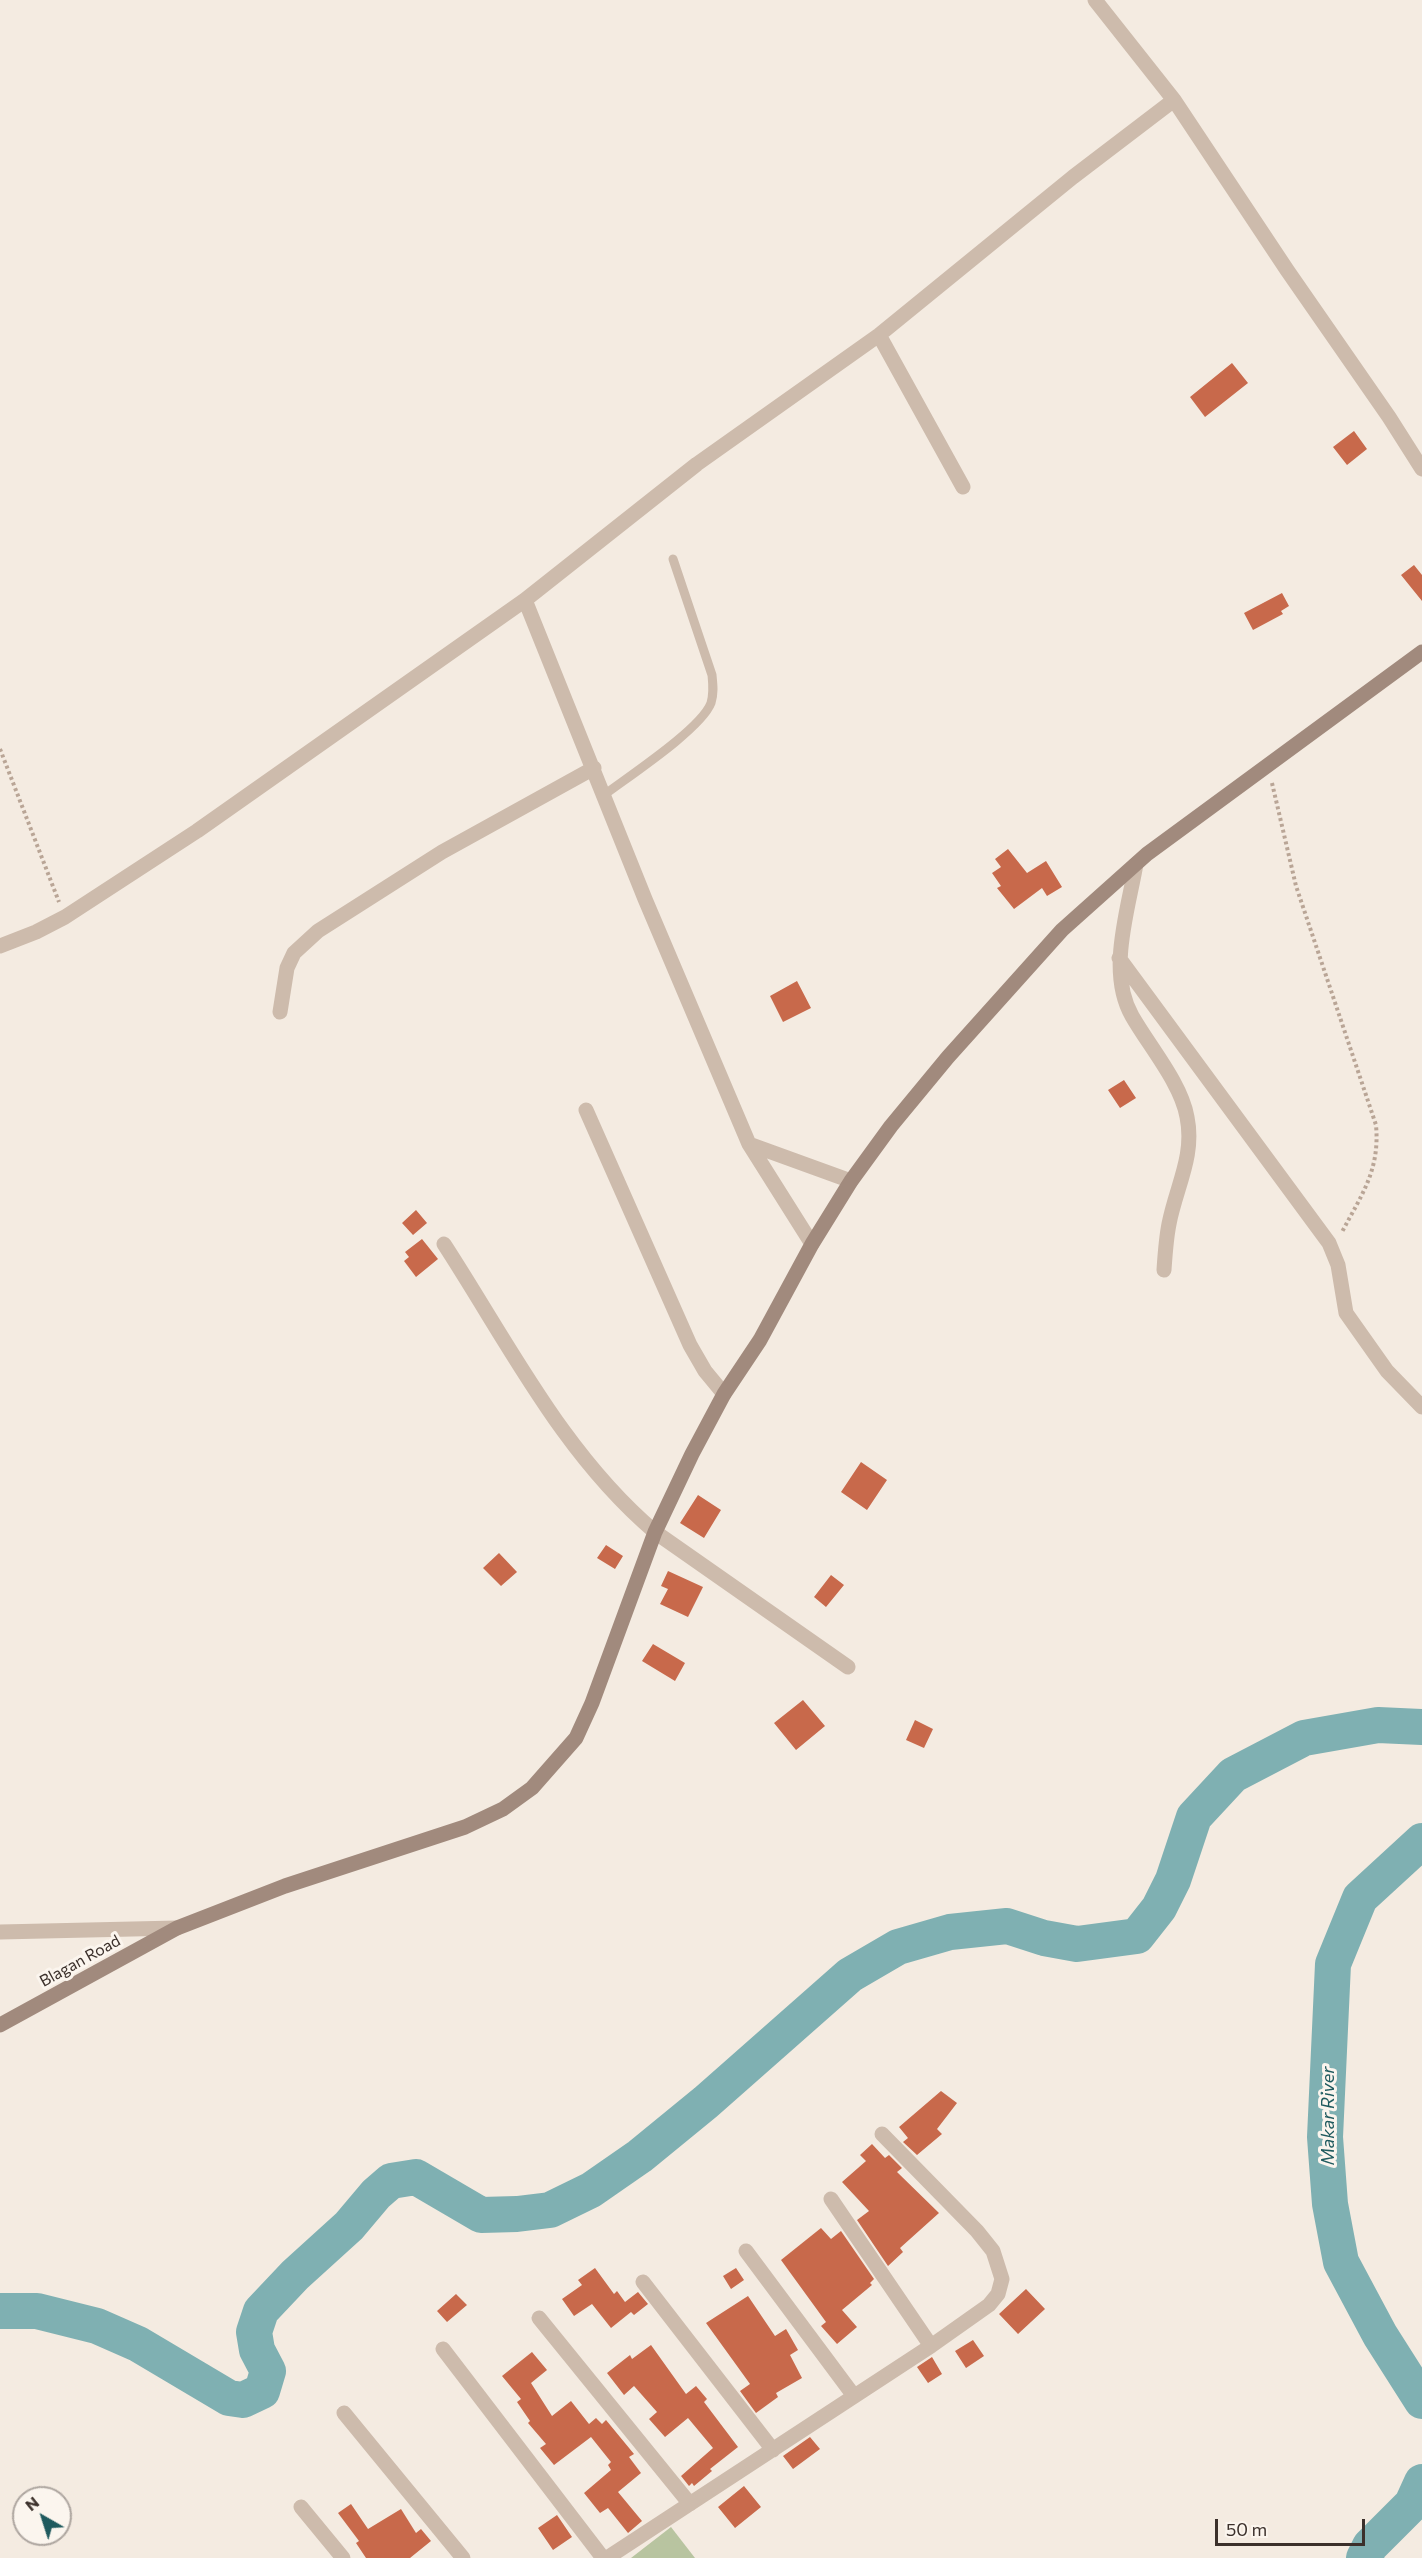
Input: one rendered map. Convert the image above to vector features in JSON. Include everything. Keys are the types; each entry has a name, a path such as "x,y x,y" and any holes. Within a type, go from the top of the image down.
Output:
{"street":[{"path":"1095,0 1174,100 1422,469"},
{"path":"0,946 36,932 65,917 225,812 525,600 697,464 879,335 1073,177 1174,100"},
{"path":"879,335 963,487"},
{"path":"525,600 645,899 749,1144 812,1244"},
{"name":"Blagan Road","path":"0,2025 177,1929 285,1886 465,1827 503,1809 532,1788 576,1738 592,1703 656,1532 692,1454 724,1394 760,1340 812,1244 851,1181 891,1126 941,1065 1062,930 1136,864 1422,652"},
{"path":"280,1012 287,968 294,953 303,943 442,852 594,768"},
{"path":"1136,864 1119,958 1121,983 1131,1014 1177,1091 1187,1116 1189,1145 1182,1183 1169,1224 1164,1269"},
{"path":"1119,958 1329,1243 1338,1265 1346,1312 1387,1371 1422,1407"},
{"path":"586,1110 690,1345 705,1371 724,1394"},
{"path":"749,1144 851,1181"},
{"path":"444,1244 568,1440 626,1507 656,1532 848,1667"},
{"path":"0,1932 177,1929"},
{"path":"443,2349 605,2558 931,2346 989,2305 998,2294 1002,2279 1000,2265 993,2251 977,2231 882,2134"},
{"path":"831,2199 931,2346"},
{"path":"746,2251 854,2396"},
{"path":"643,2282 773,2450"},
{"path":"539,2318 690,2504"},
{"path":"344,2413 463,2558"},
{"path":"301,2507 343,2558"}],"lane":[{"path":"604,795 687,732 710,705 714,691 712,675 673,559"}],"path":[{"path":"0,749 65,917"},
{"path":"1268,766 1296,886 1376,1125 1378,1145 1374,1168 1342,1232 1338,1265"}],"green space":[{"path":"671,2527 695,2558 631,2558"}],"building":[{"path":"1232,363 1248,383 1205,417 1190,397"},
{"path":"1354,431 1367,449 1347,465 1333,447"},
{"path":"1414,565 1422,575 1422,601 1401,575"},
{"path":"1282,593 1289,606 1281,611 1283,614 1253,630 1244,613"},
{"path":"1008,849 1027,873 1046,861 1062,887 1047,896 1042,888 1014,909 997,888 1001,886 992,873 1001,867 995,859"},
{"path":"797,981 811,1008 783,1022 770,996"},
{"path":"1124,1080 1136,1098 1120,1108 1108,1090"},
{"path":"416,1210 427,1223 413,1235 402,1223"},
{"path":"422,1239 438,1259 416,1277 404,1261 409,1257 405,1252"},
{"path":"861,1462 887,1480 867,1510 841,1492"},
{"path":"698,1495 721,1510 704,1538 680,1523"},
{"path":"606,1545 623,1556 615,1569 597,1558"},
{"path":"499,1553 517,1572 501,1586 483,1568"},
{"path":"668,1571 703,1587 688,1617 660,1604 668,1589 661,1586"},
{"path":"831,1575 844,1585 826,1607 814,1597"},
{"path":"653,1644 685,1663 675,1681 642,1661"},
{"path":"803,1700 825,1726 796,1750 774,1723"},
{"path":"915,1720 933,1729 924,1748 906,1740"},
{"path":"941,2091 957,2103 937,2129 942,2134 917,2155 903,2142 908,2138 899,2127"},
{"path":"872,2144 885,2158 889,2155 902,2168 897,2172 939,2213 900,2248 903,2252 888,2266 857,2220 869,2211 842,2182 866,2161 860,2155"},
{"path":"821,2228 831,2239 841,2231 874,2279 870,2283 872,2285 842,2310 857,2327 837,2344 821,2326 826,2322 781,2260"},
{"path":"595,2268 614,2294 617,2291 625,2302 638,2292 648,2304 634,2315 631,2312 611,2328 592,2304 574,2316 562,2299 582,2285 578,2280"},
{"path":"736,2268 744,2280 731,2289 723,2276"},
{"path":"1026,2289 1045,2309 1018,2334 999,2314"},
{"path":"456,2294 467,2305 447,2322 437,2311"},
{"path":"748,2296 775,2336 786,2329 798,2350 790,2355 802,2378 776,2393 778,2397 756,2413 740,2391 750,2384 706,2323"},
{"path":"973,2340 984,2356 966,2368 955,2351"},
{"path":"651,2345 686,2394 696,2386 707,2399 704,2402 738,2447 710,2469 712,2471 694,2486 692,2483 689,2486 681,2476 713,2448 688,2418 665,2437 649,2419 657,2412 634,2386 624,2395 607,2373 630,2355 632,2359"},
{"path":"532,2352 547,2370 531,2383 552,2416 571,2401 589,2424 596,2418 602,2424 606,2420 634,2454 629,2457 641,2473 618,2492 642,2521 628,2533 608,2508 600,2513 584,2493 611,2470 608,2465 611,2462 591,2437 554,2465 540,2448 546,2444 528,2423 530,2421 517,2402 521,2399 502,2376"},
{"path":"932,2357 942,2374 928,2383 917,2367"},
{"path":"810,2437 820,2449 793,2469 783,2456"},
{"path":"744,2486 761,2507 735,2528 718,2507"},
{"path":"351,2504 368,2529 401,2509 416,2533 421,2529 431,2541 410,2558 366,2558 356,2543 359,2541 338,2513"},
{"path":"557,2515 572,2537 553,2550 538,2528"}],"waterway":[{"path":"0,2311 37,2311 97,2326 138,2344 229,2398 243,2400 262,2391 268,2371 257,2350 254,2332 261,2311 295,2275 349,2226 376,2194 391,2181 416,2177 481,2215 550,2210 591,2190 640,2156 706,2102 850,1975 898,1947 950,1932 1007,1926 1044,1938 1077,1944 1137,1936 1159,1908 1173,1880 1194,1817 1233,1775 1304,1738 1378,1725 1422,1727"},
{"name":"Makar River","path":"1422,1841 1360,1898 1333,1964 1325,2137 1330,2204 1341,2262 1380,2335 1422,2401"},
{"name":"Makar River","path":"1364,2558 1370,2546 1412,2504 1422,2482"}]}
